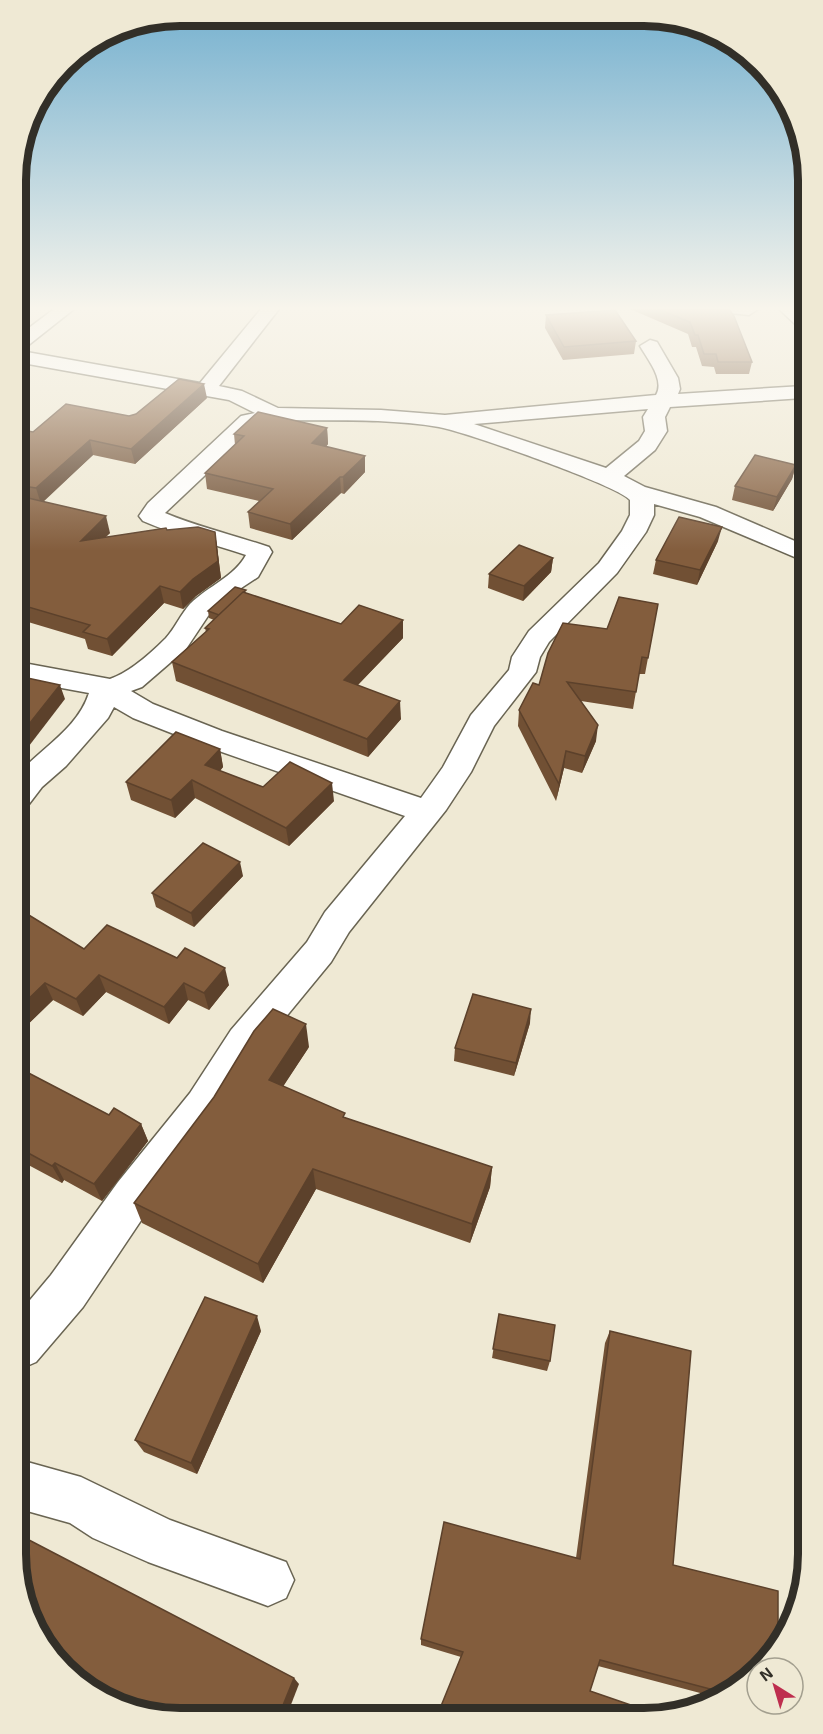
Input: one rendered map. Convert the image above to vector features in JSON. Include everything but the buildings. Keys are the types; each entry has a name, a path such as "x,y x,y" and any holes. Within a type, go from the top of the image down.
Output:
{"street":[{"path":"206,390 235,395 274,414"},
{"path":"609,477 647,445 656,431 654,417 670,390"},
{"path":"26,672 108,687 132,681 176,643 198,611 217,593 249,572 260,552 214,536 189,532 151,516 156,508 249,421 274,414 381,416 443,421 664,401 798,392"},
{"path":"443,421 609,477 637,492 708,512 798,551"},
{"path":"26,1339 67,1291 133,1196 184,1132 244,1041 319,952 337,922 427,812 456,772 481,722 522,672 526,657 539,637 608,568 634,532 642,515 642,500 637,492"},
{"path":"26,785 31,778 55,759 98,711 108,687"},
{"path":"108,687 122,699 143,711 212,738 427,812"},
{"path":"26,1486 81,1502 111,1520 166,1544 268,1580"}]}
